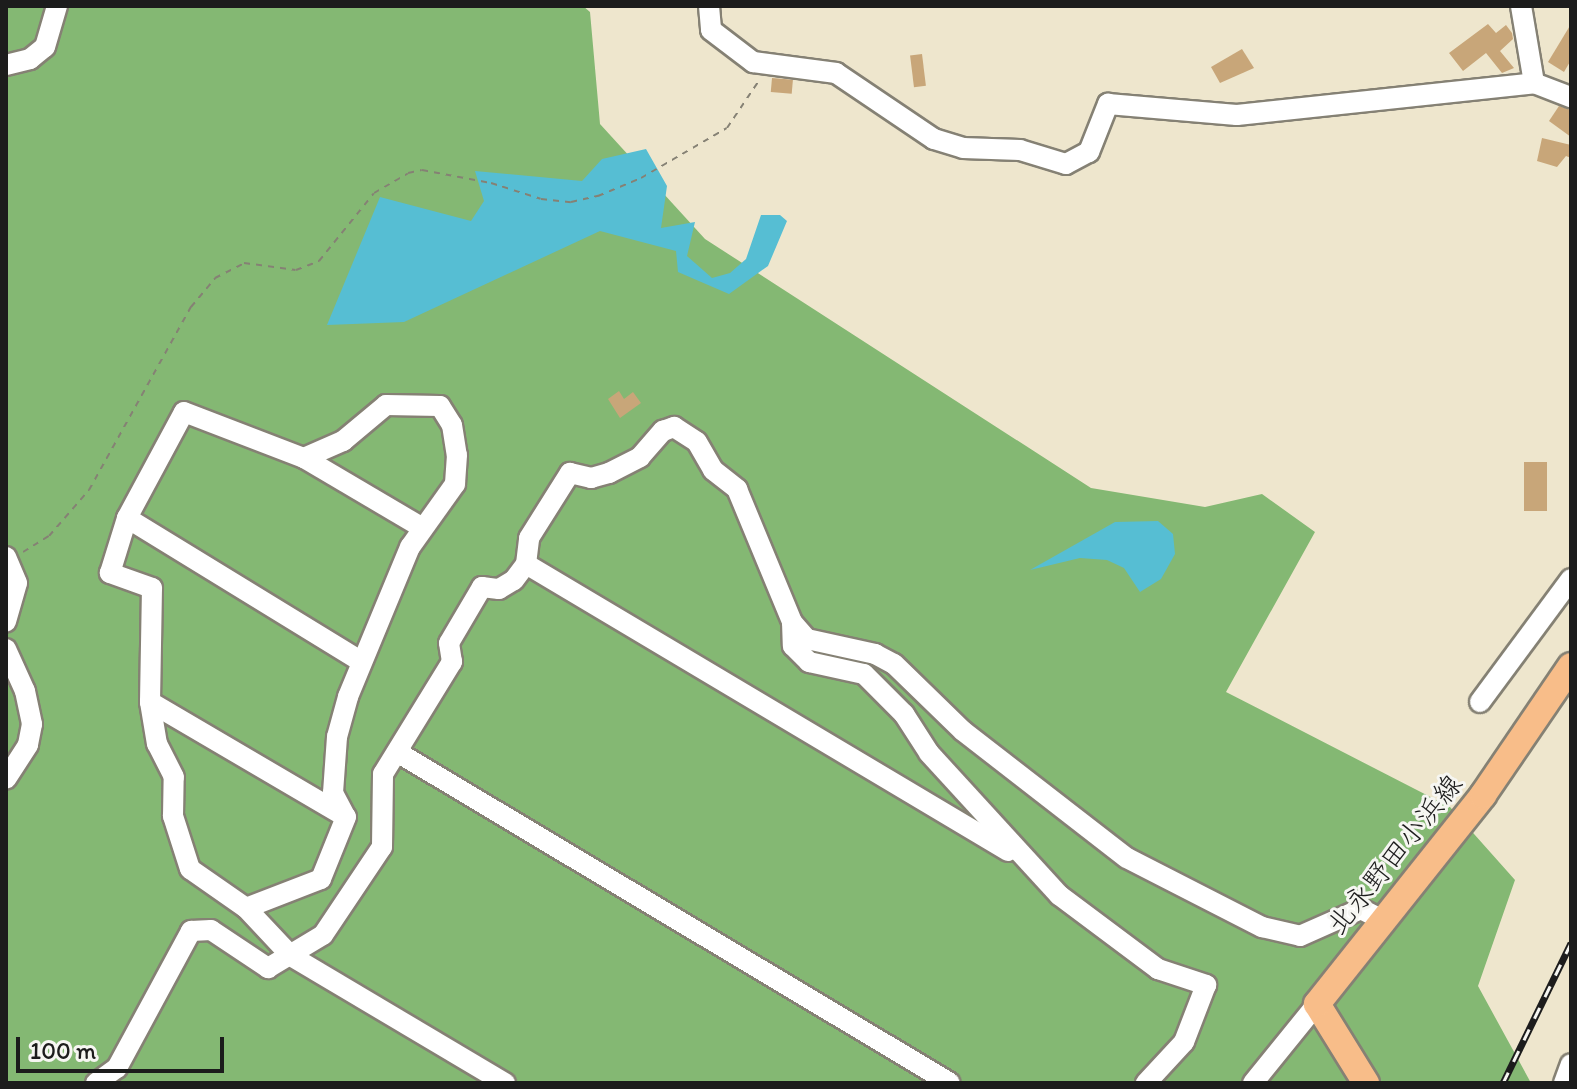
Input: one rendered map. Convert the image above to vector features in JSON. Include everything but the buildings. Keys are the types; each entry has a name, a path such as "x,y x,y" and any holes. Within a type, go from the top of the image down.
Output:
{"main road":[{"name":"北永野田小浜線","path":"1317,1004 1381,919 1483,795 1571,666"},
{"path":"1317,1004 1366,1083"}],"street":[{"path":"6,65 30,59 45,47 57,6"},
{"path":"709,6 711,30 753,62 836,73 934,139 963,148 1020,150 1066,164 1089,152 1108,104 1237,115 1534,83 1571,97"},
{"path":"1521,6 1534,83"},
{"path":"304,458 343,441 386,405 440,406 452,425 457,455 455,484 421,527 386,615 360,661 337,737 333,793 346,817"},
{"path":"421,527 304,458 184,412 127,518 110,573 152,588 150,702 157,744 174,777 173,816 190,869 246,908 291,956 505,1083"},
{"path":"96,1083 117,1068 191,931 211,930 268,968 323,935 382,847 383,774 452,662 449,643 482,587 499,589 526,564 529,538 570,473 591,478 609,473 640,457 663,431 674,427 697,442 713,470 737,489 792,622 807,639 832,649 875,654 894,664 963,731 1127,858 1262,927 1300,936 1361,909 1381,919"},
{"path":"127,518 360,661"},
{"path":"6,621 17,583 8,559"},
{"path":"526,564 1022,860"},
{"path":"1480,702 1571,579"},
{"path":"792,622 793,646 809,662 864,674 904,714 929,753 1022,860 1102,932 1158,969 1206,985 1184,1042 1146,1083"},
{"path":"6,649 25,691 32,724 28,745 6,779"},
{"path":"150,702 346,817"},
{"path":"397,752 950,1083"},
{"path":"246,908 321,879 346,817"},
{"path":"1253,1083 1317,1004"},
{"path":"1564,1083 1571,1064"}],"path":[{"path":"8,559 49,536 71,515 191,307 215,278 244,263 296,270 319,261 374,193 408,173 422,170 571,202 612,190 727,128 759,80 753,62"}],"green space":[{"path":"6,6 583,6 590,12 600,124 705,239 1091,488 1205,507 1262,494 1315,532 1226,692 1450,807 1515,880 1478,986 1531,1083 6,1083"}],"water":[{"path":"646,149 667,186 661,228 695,222 687,256 712,278 730,273 746,259 761,215 780,215 787,221 768,266 729,294 678,272 676,251 600,231 404,322 327,325 380,197 471,221 484,201 475,171 582,181 602,159"},
{"path":"1158,521 1173,534 1175,554 1161,579 1140,592 1124,568 1107,560 1080,558 1030,570 1115,522"}],"railway":[{"path":"1503,1083 1571,943"}]}
